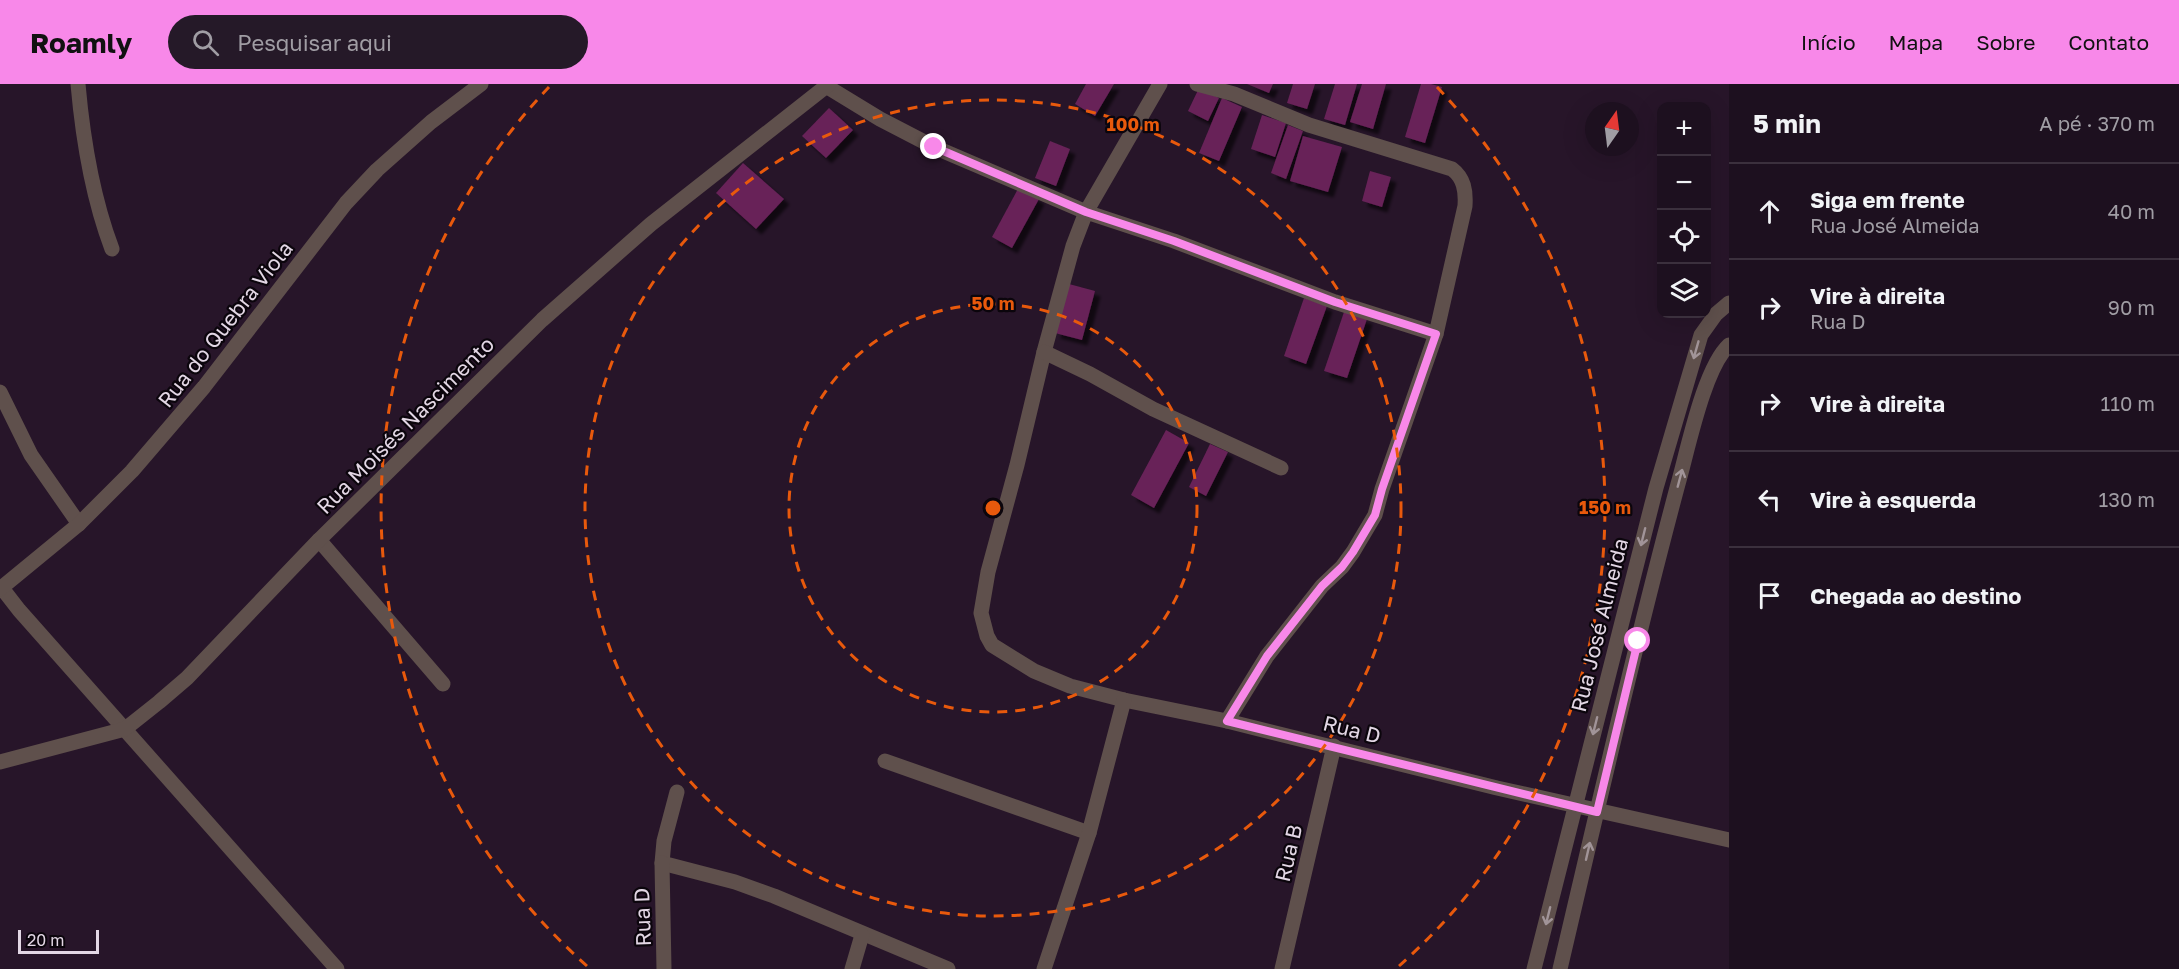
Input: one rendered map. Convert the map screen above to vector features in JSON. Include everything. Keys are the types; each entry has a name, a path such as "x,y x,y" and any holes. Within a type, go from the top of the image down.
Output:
{"street":[{"path":"78,84 87,162 99,215 112,249"},
{"name":"Rua do Quebra Viola","path":"1,588 79,524 170,429 346,203 377,170 431,122 481,84"},
{"path":"1160,84 1086,212 1073,246 1044,351 1153,409 1281,468"},
{"path":"1197,84 1234,94 1310,125 1452,169 1459,175 1466,194 1436,334 1375,515 1365,535 1342,567 1322,586 1267,656 1227,721"},
{"path":"827,85 880,119 934,147 1086,212 1174,241 1335,302 1436,334"},
{"name":"Rua Moisés Nascimento","path":"0,762 125,729 187,678 319,540 542,320 651,224 827,85"},
{"name":"Rua José Almeida","path":"1534,969 1656,488 1701,335 1716,314 1729,303"},
{"name":"Rua José Almeida","path":"1560,969 1660,553 1712,369 1729,345"},
{"name":"Rua D","path":"1044,351 982,601 983,626 992,645 1034,671 1070,686 1334,746 1597,812 1729,840"},
{"path":"0,392 31,455 79,524"},
{"path":"319,540 443,684"},
{"path":"1,588 337,969"},
{"path":"1044,969 1089,833 1124,700"},
{"name":"Rua B","path":"1282,969 1334,746"},
{"path":"885,761 1089,833"},
{"name":"Rua D","path":"664,969 662,863 664,840 677,792"},
{"path":"662,863 735,882 948,969"},
{"path":"852,969 862,934"}],"building":[{"path":"1086,84 1114,84 1095,116 1075,104"},
{"path":"1247,84 1273,84 1269,93"},
{"path":"1293,84 1315,84 1307,109 1287,103"},
{"path":"1335,84 1357,84 1345,125 1324,119"},
{"path":"1362,84 1386,84 1373,129 1350,122"},
{"path":"1421,84 1442,87 1425,143 1405,137"},
{"path":"1199,88 1219,98 1208,121 1188,111"},
{"path":"1222,98 1242,107 1219,161 1199,153"},
{"path":"829,108 853,130 826,158 802,136"},
{"path":"1262,115 1286,123 1275,157 1251,149"},
{"path":"1288,125 1303,131 1286,179 1271,173"},
{"path":"1303,136 1342,147 1328,192 1290,181"},
{"path":"1050,141 1070,149 1056,186 1035,178"},
{"path":"743,163 784,199 756,229 716,193"},
{"path":"1370,171 1391,177 1382,207 1362,201"},
{"path":"1019,187 1039,199 1012,248 992,237"},
{"path":"1069,284 1095,291 1082,340 1055,333"},
{"path":"1304,298 1327,306 1306,364 1284,356"},
{"path":"1344,312 1367,319 1347,378 1324,371"},
{"path":"1166,430 1189,443 1154,508 1131,495"},
{"path":"1210,444 1228,452 1206,496 1189,487"}],"route":[{"path":"934,147 1110,221 1174,241 1335,302 1436,334 1375,515 1365,535 1342,567 1322,586 1267,656 1227,721 1597,812 1638,641"}]}
